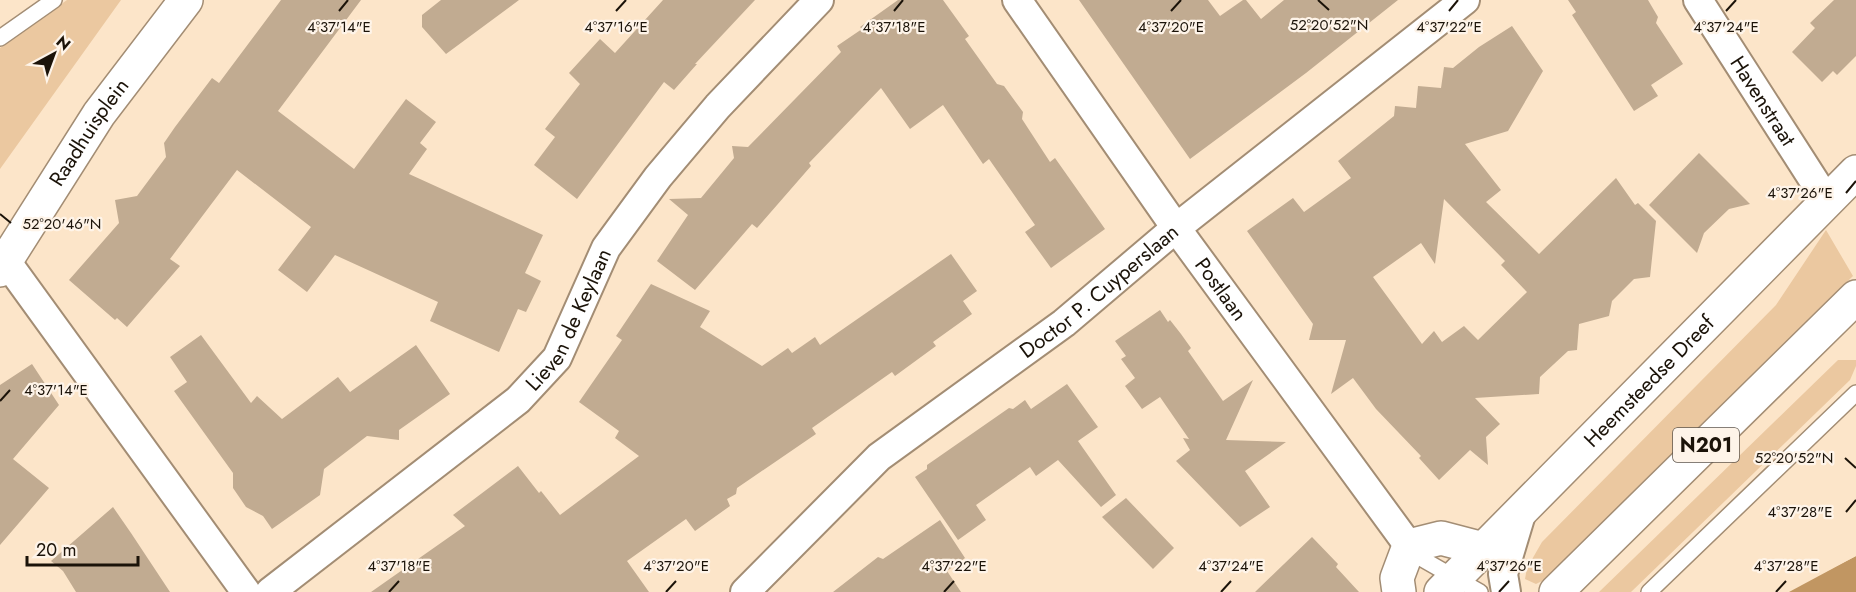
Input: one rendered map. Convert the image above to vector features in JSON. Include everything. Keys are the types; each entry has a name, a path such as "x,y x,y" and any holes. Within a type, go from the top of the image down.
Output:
{"main road":[{"name":"Raadhuisplein","path":"3,265 99,114 186,0"},
{"name":"Heemsteedse Dreef","path":"1459,587 1483,549 1856,172"},
{"name":"N201","path":"1556,592 1856,297"},
{"path":"1399,592 1397,578 1413,551 1441,538 1483,549"}],"street":[{"name":"Lieven de Keylaan","path":"270,592 518,400 557,358 606,248 658,177 718,106 819,0"},
{"name":"Postlaan","path":"1017,0 1176,228 1413,551"},
{"name":"Doctor P. Cuyperslaan","path":"745,592 879,457 1064,323 1176,228 1465,0"},
{"name":"Havenstraat","path":"1698,0 1827,201"},
{"path":"3,265 246,592"},
{"path":"1506,592 1503,574 1522,510"}],"lane":[{"path":"0,38 54,0"},
{"path":"1649,592 1856,393"},
{"path":"1413,551 1459,587"}],"shaded area":[{"path":"67,0 121,0 0,169 0,48"},
{"path":"1826,230 1853,276 1544,580 1536,584 1525,579 1527,568 1542,542 1776,305"},
{"path":"1838,360 1856,360 1850,380 1631,592 1599,592"},
{"path":"1856,556 1856,592 1789,592"}],"pier":[{"path":"1856,553 1856,556 1786,592 1788,589"}],"building":[{"path":"281,0 361,0 278,111 354,169 406,99 436,122 420,143 427,149 409,174 543,235 525,273 541,281 526,312 518,309 499,352 430,321 438,302 335,255 307,292 278,270 311,227 237,170 170,259 180,266 127,327 117,318 115,320 69,280 119,223 115,200 137,196 166,157 164,143 175,127 212,78 219,83"},
{"path":"441,0 519,0 446,54 422,27 422,15"},
{"path":"663,0 755,0 674,90 664,82 577,199 534,165 555,137 545,129 580,84 569,73 600,39 615,53"},
{"path":"898,0 943,0 969,36 965,39 997,84 1004,86 1023,112 1022,119 1050,162 1055,158 1105,229 1051,268 1025,232 1035,225 989,159 983,164 943,105 910,129 881,88 809,163 811,166 757,228 752,224 695,290 657,261 688,215 669,199 701,198 734,158 732,146 748,147 841,52 837,46"},
{"path":"1079,0 1208,0 1220,16 1246,0 1261,19 1284,0 1398,0 1306,73 1190,159"},
{"path":"1568,0 1648,0 1658,17 1656,23 1683,64 1651,85 1658,96 1634,111 1572,15 1576,12"},
{"path":"1834,0 1856,0 1856,56 1837,75 1833,71 1822,82 1792,52 1815,28 1810,23"},
{"path":"1512,26 1543,71 1508,131 1465,144 1501,190 1486,202 1539,254 1616,178 1635,205 1638,203 1656,221 1650,277 1634,279 1612,301 1609,316 1579,324 1577,350 1568,351 1540,377 1539,394 1475,398 1500,424 1486,437 1488,465 1470,450 1439,480 1419,458 1421,456 1376,409 1353,378 1331,394 1346,340 1309,340 1313,324 1247,231 1293,198 1304,212 1351,178 1338,161 1394,116 1395,106 1416,108 1418,86 1441,88 1444,67 1453,68 1479,47","holes":["1444,199 1505,261 1501,265 1527,292 1478,340 1464,326 1442,342 1434,331 1422,344 1373,277 1421,243 1435,264"]},
{"path":"1699,153 1750,204 1729,209 1704,233 1697,253 1649,205"},
{"path":"951,254 977,291 963,301 972,314 933,342 936,346 895,376 892,372 812,428 816,434 737,488 736,494 727,499 730,506 695,531 686,519 627,561 649,592 371,592 465,526 453,515 518,466 560,515 639,456 615,438 619,431 579,402 622,340 616,336 651,284 710,311 700,327 762,366 788,348 792,353 815,337 820,345"},
{"path":"1160,310 1191,348 1188,351 1223,401 1253,380 1226,440 1286,442 1245,471 1270,507 1240,527 1176,461 1190,450 1183,438 1189,439 1160,397 1142,409 1125,386 1135,378 1121,359 1126,356 1115,341"},
{"path":"201,335 251,403 257,396 282,419 338,377 350,392 416,345 450,394 399,430 399,440 367,436 324,469 320,495 272,529 263,516 246,507 233,488 233,473 174,391 187,382 170,357"},
{"path":"32,364 59,405 13,459 49,488 0,545 0,385"},
{"path":"1067,384 1098,427 1078,441 1116,495 1101,507 1058,460 1036,476 1030,467 976,505 986,520 958,540 915,477 927,469 927,465 1009,408 1013,409 1025,400 1031,409"},
{"path":"1126,498 1174,548 1153,569 1102,517"},
{"path":"113,507 170,592 76,592 63,571 51,561"},
{"path":"940,520 965,558 947,571 961,592 833,592 878,557 883,559"},
{"path":"1312,537 1338,564 1336,567 1359,592 1255,592"}]}
